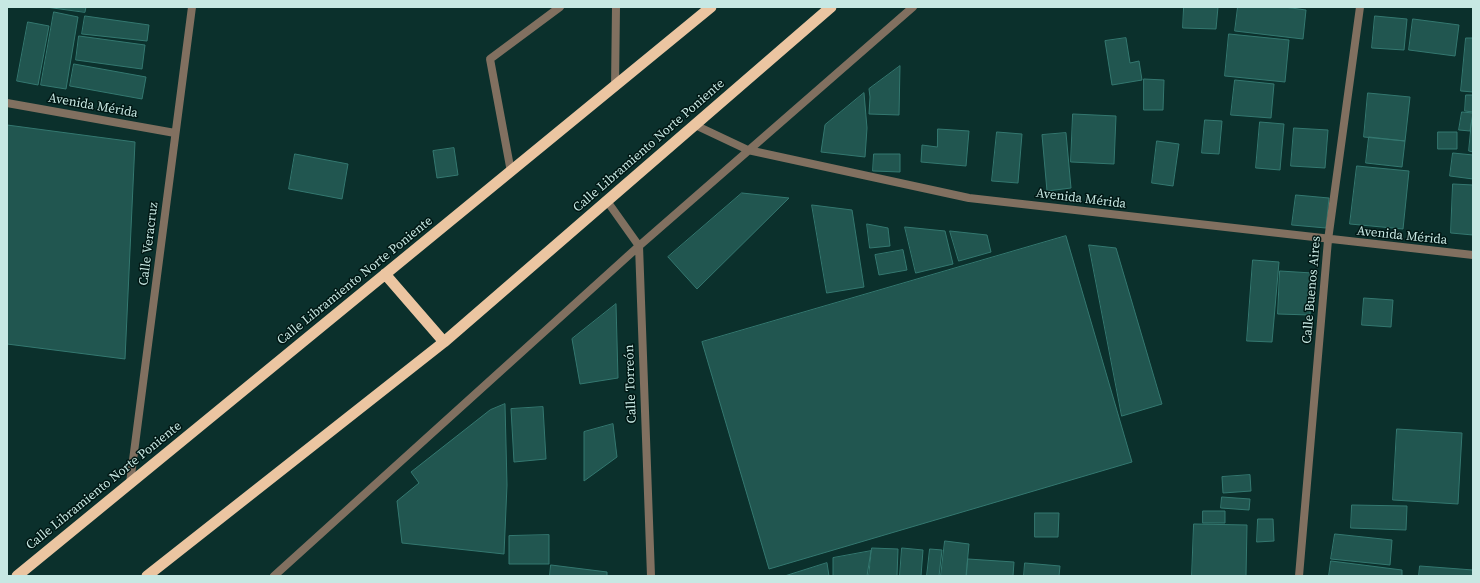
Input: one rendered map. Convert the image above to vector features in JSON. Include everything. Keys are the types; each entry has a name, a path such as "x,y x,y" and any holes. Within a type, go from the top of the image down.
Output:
{"highway":[{"name":"Calle Libramiento Norte Poniente","path":"17,576 711,7"},
{"name":"Calle Libramiento Norte Poniente","path":"148,576 444,342 831,7"},
{"path":"385,274 444,342"}],"street":[{"name":"Calle Veracruz","path":"130,483 192,7"},
{"path":"511,172 490,59 560,7"},
{"path":"615,87 616,7"},
{"path":"275,575 639,246 913,7"},
{"name":"Calle Buenos Aires","path":"1299,576 1328,240 1360,7"},
{"name":"Avenida Mérida","path":"7,103 175,133"},
{"name":"Avenida Mérida","path":"695,125 748,150 969,198 1328,240 1473,255"},
{"path":"607,200 639,246"},
{"name":"Calle Torreón","path":"639,246 651,576"},
{"path":"275,575 285,576"}],"building":[{"path":"46,7 86,7 85,12"},
{"path":"1184,7 1218,7 1216,29 1183,28"},
{"path":"1238,7 1284,7 1306,10 1303,39 1235,31"},
{"path":"54,12 78,17 66,89 41,85"},
{"path":"85,16 149,25 147,41 82,34"},
{"path":"1375,16 1407,19 1404,50 1372,48"},
{"path":"1413,19 1459,25 1455,56 1409,50"},
{"path":"28,22 49,26 38,85 17,81"},
{"path":"1229,34 1289,40 1285,82 1225,76"},
{"path":"79,36 145,45 142,69 76,60"},
{"path":"1126,38 1130,63 1139,61 1142,80 1112,85 1105,41"},
{"path":"1466,38 1473,38 1473,92 1461,91"},
{"path":"74,64 146,77 142,99 70,86"},
{"path":"900,66 899,115 869,114 869,89"},
{"path":"1144,79 1164,80 1163,110 1144,110"},
{"path":"1235,80 1274,84 1271,118 1231,115"},
{"path":"864,93 867,128 865,157 821,152 825,125"},
{"path":"1368,93 1410,97 1405,141 1364,137"},
{"path":"1466,95 1473,95 1473,112 1465,111"},
{"path":"1462,112 1473,113 1470,131 1459,130"},
{"path":"1073,114 1116,116 1114,164 1071,162"},
{"path":"1205,120 1222,121 1219,154 1202,153"},
{"path":"1473,120 1473,152 1469,151"},
{"path":"1260,122 1284,124 1280,170 1256,168"},
{"path":"7,125 135,142 125,359 7,344"},
{"path":"1294,128 1328,130 1325,168 1291,166"},
{"path":"938,129 969,131 966,166 921,162 922,145 937,147"},
{"path":"997,132 1022,134 1018,183 992,181"},
{"path":"1438,132 1457,132 1457,149 1438,149"},
{"path":"1066,133 1071,188 1047,191 1042,135"},
{"path":"1369,137 1405,141 1402,167 1366,163"},
{"path":"1157,141 1179,144 1173,186 1152,183"},
{"path":"454,148 458,175 437,178 433,151"},
{"path":"1453,153 1473,155 1473,179 1450,176"},
{"path":"295,154 348,164 342,199 289,189"},
{"path":"874,154 900,154 900,172 873,171"},
{"path":"1357,166 1409,171 1403,229 1350,224"},
{"path":"1453,184 1473,185 1473,235 1451,233"},
{"path":"742,193 789,198 697,289 668,257"},
{"path":"1296,195 1329,198 1326,228 1292,225"},
{"path":"812,205 852,210 864,287 827,293"},
{"path":"867,224 888,228 890,246 870,248"},
{"path":"905,227 945,231 953,264 916,273"},
{"path":"950,231 987,235 991,252 959,261"},
{"path":"1066,236 1132,462 769,569 702,342"},
{"path":"1089,245 1116,248 1162,404 1122,416"},
{"path":"903,250 907,270 879,275 875,255"},
{"path":"1253,260 1279,262 1272,342 1247,341"},
{"path":"1280,271 1312,273 1310,315 1278,314"},
{"path":"1364,298 1393,300 1391,327 1362,325"},
{"path":"616,304 618,378 580,384 572,339"},
{"path":"505,404 507,485 504,554 402,543 397,501 419,483 411,472 490,410"},
{"path":"543,407 546,459 514,462 511,409"},
{"path":"613,424 617,457 584,481 584,432"},
{"path":"1397,429 1462,433 1458,504 1393,500"},
{"path":"1250,475 1251,491 1223,493 1222,477"},
{"path":"1222,497 1250,499 1249,510 1221,508"},
{"path":"1352,505 1407,506 1406,530 1351,528"},
{"path":"1203,511 1225,511 1225,523 1203,523"},
{"path":"1035,513 1059,513 1058,537 1035,537"},
{"path":"1258,519 1273,519 1274,541 1257,542"},
{"path":"1194,524 1247,525 1246,576 1192,576"},
{"path":"1335,534 1392,540 1390,565 1331,559"},
{"path":"549,535 549,564 509,564 509,536"},
{"path":"945,541 969,544 966,576 941,576"},
{"path":"872,548 898,549 897,576 869,576"},
{"path":"902,548 923,550 921,576 900,576"},
{"path":"930,549 942,550 939,576 927,576"},
{"path":"871,551 867,576 833,576 833,558"},
{"path":"968,559 1014,562 1013,576 967,576"},
{"path":"1331,561 1402,570 1402,576 1329,576"},
{"path":"827,563 829,576 785,576"},
{"path":"1025,563 1060,566 1059,576 1024,576"},
{"path":"551,565 607,572 607,576 550,576"},
{"path":"1420,566 1473,570 1473,576 1419,576"}]}
